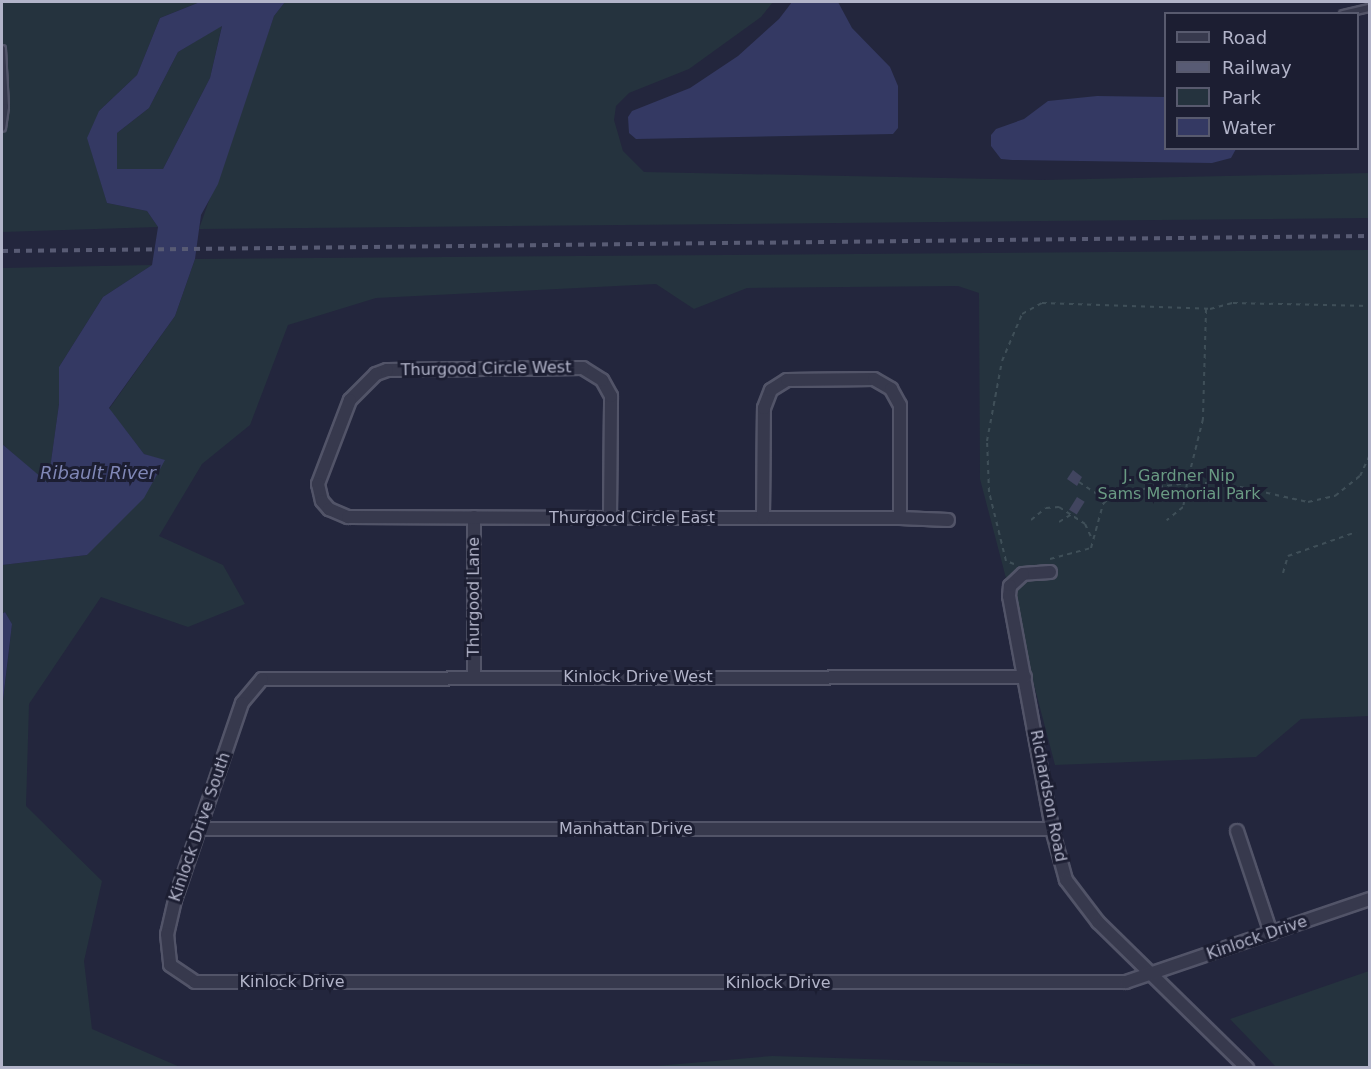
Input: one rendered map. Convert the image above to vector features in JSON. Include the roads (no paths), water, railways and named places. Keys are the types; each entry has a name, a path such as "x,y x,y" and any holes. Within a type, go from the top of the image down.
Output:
{"street":[{"name":"Thurgood Circle West","path":"322,501 319,473 350,400 367,379 387,370 583,368 602,380 611,396 610,518"},
{"path":"763,518 764,408 771,390 787,380 874,379 891,389 900,405 900,518"},
{"name":"Thurgood Circle East","path":"322,501 329,509 348,517 948,520"},
{"name":"Thurgood Lane","path":"474,517 474,677"},
{"name":"Richardson Road","path":"1050,572 1023,574 1010,586 1009,596 1059,861 1075,895 1247,1068"},
{"name":"Kinlock Drive West","path":"253,685 272,676 1025,677"},
{"name":"Kinlock Drive South","path":"176,972 166,950 167,934 242,704 253,685"},
{"name":"Manhattan Drive","path":"200,829 1052,829"},
{"path":"1237,831 1270,933"},
{"name":"Kinlock Drive","path":"176,972 195,982 1126,982 1370,899"}],"lane":[{"path":"1352,12 1370,8"},
{"path":"2,49 6,107 2,128"}],"water":[{"name":"Ribault River","path":"200,2 285,2 274,16 218,184 201,215 195,259 175,316 109,408 144,454 165,460 144,498 87,555 2,565 2,444 48,483 59,404 59,367 103,297 152,265 158,227 147,211 107,203 87,138 99,111 137,75 160,18","holes":["222,26 210,78 163,169 117,169 117,133 149,108 178,52"]},
{"path":"792,2 838,2 852,28 890,67 898,86 898,128 893,134 636,139 629,133 628,117 632,111 690,88 738,56 779,19"},
{"path":"1097,96 1164,97 1164,150 1235,150 1231,158 1212,163 1001,159 991,146 991,135 996,129 1024,119 1048,101"},
{"path":"5,612 12,624 2,708 2,614"}],"railway":[{"path":"2,251 1370,236"}],"park label":[{"name":"J. Gardner Nip Sams Memorial Park","path":"1179,485"}]}
